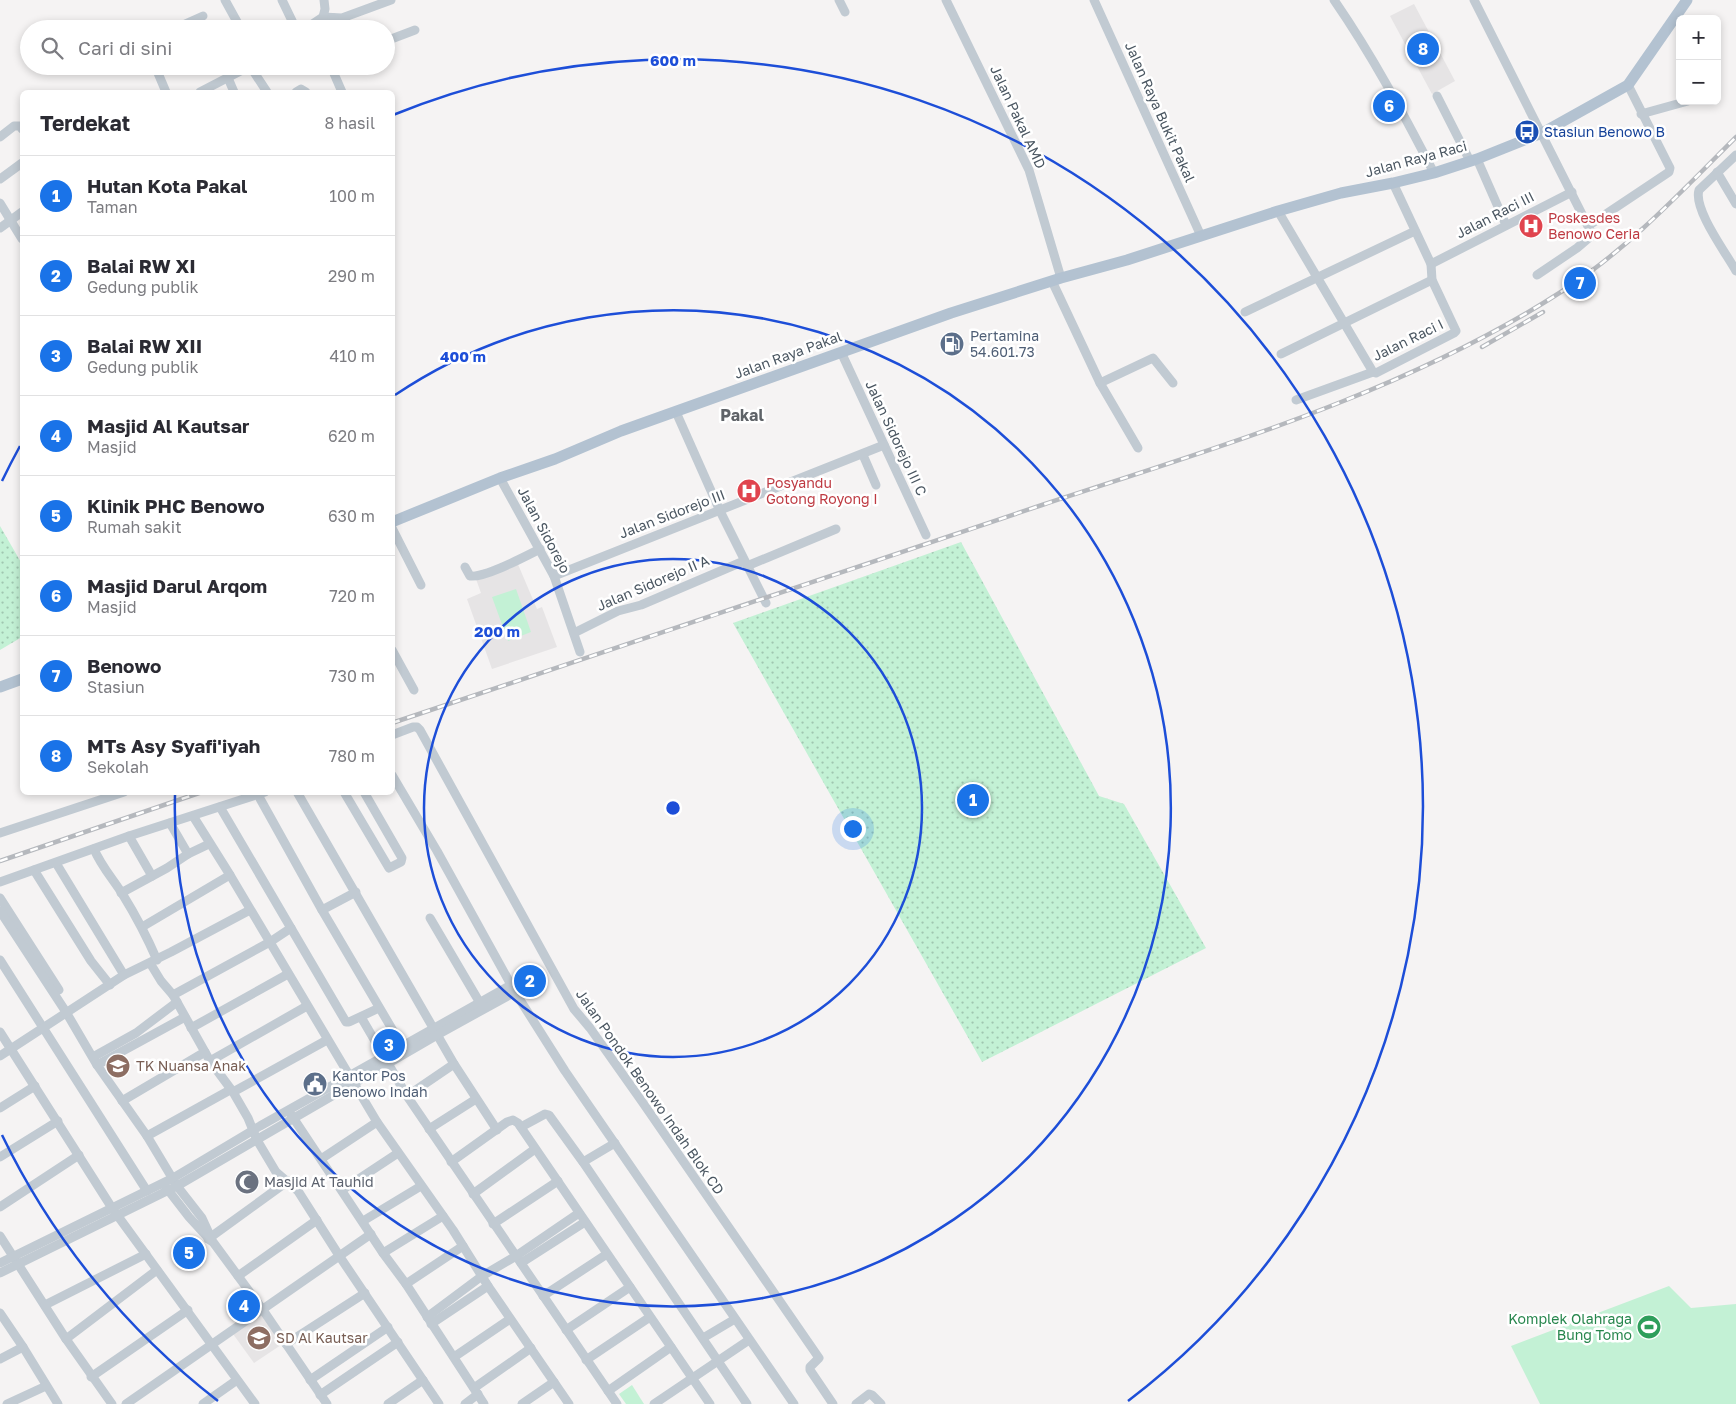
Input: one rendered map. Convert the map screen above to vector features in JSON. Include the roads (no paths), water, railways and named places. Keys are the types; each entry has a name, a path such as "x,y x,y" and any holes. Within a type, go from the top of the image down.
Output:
{"main road":[{"path":"1628,85 1688,0"},
{"name":"Jalan Raya Raci","path":"1201,236 1340,193 1434,173 1474,160 1542,133 1628,85"},
{"name":"Jalan Raya Pakal","path":"395,521 500,478 555,459 621,431 951,313 1201,236"},
{"path":"0,687 20,680"}],"street":[{"path":"225,0 236,20"},
{"path":"282,0 292,20"},
{"path":"323,17 342,18 391,0"},
{"path":"839,0 845,12"},
{"name":"Jalan Pakal AMD","path":"946,0 1029,170 1056,280 1100,383 1138,448"},
{"name":"Jalan Raya Bukit Pakal","path":"1094,0 1201,236"},
{"path":"1334,0 1387,86 1434,173"},
{"path":"1474,0 1591,232 1591,236 1577,248 1536,275"},
{"path":"318,20 325,13 327,1"},
{"path":"194,20 203,16"},
{"path":"395,37 415,30"},
{"path":"159,75 165,90"},
{"path":"204,90 234,75"},
{"path":"256,75 266,90"},
{"path":"335,75 341,90"},
{"path":"228,78 233,90"},
{"path":"1588,226 1669,172 1670,166 1641,114 1628,85"},
{"path":"1437,96 1474,160 1506,225"},
{"path":"1641,114 1676,104"},
{"path":"0,137 14,126 20,126"},
{"path":"1736,154 1699,190 1698,204 1736,271"},
{"path":"0,179 20,164"},
{"path":"1717,172 1736,204"},
{"name":"Jalan Raci I","path":"1278,211 1373,372 1376,373 1455,332 1432,280 1431,264 1393,183"},
{"name":"Jalan Raci III","path":"1431,264 1572,192"},
{"path":"0,203 20,236"},
{"path":"0,228 20,213"},
{"path":"1245,312 1415,231"},
{"path":"1281,354 1432,280"},
{"name":"Jalan Sidorejo III C","path":"841,352 926,535"},
{"path":"1100,383 1153,358 1173,383"},
{"path":"1296,400 1373,372"},
{"path":"676,412 720,511 766,603"},
{"name":"Jalan Sidorejo III","path":"554,576 863,455 884,445"},
{"path":"863,455 876,485"},
{"name":"Jalan Sidorejo","path":"500,478 554,576 580,652"},
{"name":"Jalan Sidorejo II A","path":"574,633 618,611 641,605 836,528"},
{"path":"395,534 421,585"},
{"path":"465,567 470,576 475,576 504,566 540,549"},
{"path":"395,655 414,690"},
{"name":"Jalan Pondok Benowo Indah Blok CD","path":"395,734 413,726 420,730 574,1009 590,1028 637,1095 818,1358 810,1367 810,1370 833,1404"},
{"path":"395,780 437,851 513,989 565,1071 794,1404"},
{"path":"0,833 110,795"},
{"path":"0,882 129,836 258,795"},
{"path":"262,795 322,910 404,1050"},
{"path":"299,795 454,1064 497,1130"},
{"path":"346,795 389,868 401,862 402,858 366,795"},
{"path":"220,807 346,1022 379,1008"},
{"path":"193,816 377,1122 443,1216 488,1286 569,1404"},
{"path":"170,823 188,854"},
{"path":"129,836 152,876"},
{"path":"122,893 168,868 188,854 209,844"},
{"path":"94,849 103,868 122,893 142,927 161,981 175,998 210,1061 248,1118 255,1135 276,1172 298,1191 439,1404"},
{"path":"56,863 124,975"},
{"path":"34,870 91,961 110,984"},
{"path":"142,927 230,875"},
{"path":"322,910 356,892"},
{"path":"0,898 68,1011"},
{"path":"0,1056 124,975 250,910"},
{"path":"0,911 88,1040 122,1101 175,1182 202,1218 211,1239"},
{"path":"430,918 480,1003"},
{"path":"99,1062 136,1033 175,998 291,928"},
{"path":"0,960 146,1191"},
{"path":"191,1028 288,974"},
{"path":"436,1032 480,1003 513,989"},
{"path":"0,1273 118,1216 291,1114 513,989"},
{"path":"210,1061 307,1006"},
{"path":"99,1062 185,1017"},
{"path":"361,1017 407,1096 617,1404"},
{"path":"0,1032 112,1208 254,1403"},
{"path":"146,1136 327,1040"},
{"path":"122,1101 205,1052"},
{"path":"407,1096 454,1064"},
{"path":"0,1108 35,1086"},
{"path":"429,1129 476,1099"},
{"path":"291,1114 383,1253 406,1284 484,1404"},
{"path":"520,1125 545,1114 549,1115 584,1162 747,1404"},
{"path":"451,1162 509,1121 513,1120 520,1125 710,1404"},
{"path":"0,1157 58,1121"},
{"path":"321,1159 377,1122"},
{"path":"584,1162 615,1143"},
{"path":"473,1194 535,1149"},
{"path":"342,1190 398,1153"},
{"path":"0,1207 80,1155"},
{"path":"211,1239 288,1181"},
{"path":"493,1224 558,1181"},
{"path":"363,1222 421,1186"},
{"path":"0,1263 146,1191 165,1187"},
{"path":"165,1187 211,1239 263,1310 327,1404"},
{"path":"519,1259 579,1213"},
{"path":"383,1253 443,1216"},
{"path":"238,1276 317,1220"},
{"path":"429,1321 482,1276 519,1259 585,1222"},
{"path":"126,1404 371,1234"},
{"path":"0,1236 91,1377 112,1404"},
{"path":"406,1284 463,1246"},
{"path":"45,1305 146,1254"},
{"path":"543,1296 607,1254"},
{"path":"66,1339 158,1270"},
{"path":"429,1321 488,1286"},
{"path":"566,1330 630,1287"},
{"path":"286,1344 364,1293"},
{"path":"91,1377 188,1310"},
{"path":"0,1315 23,1347 58,1404"},
{"path":"586,1360 650,1317"},
{"path":"454,1357 510,1318"},
{"path":"702,1338 735,1319"},
{"path":"310,1380 388,1327"},
{"path":"654,1404 749,1340"},
{"path":"320,1395 398,1342"},
{"path":"0,1359 23,1347"},
{"path":"608,1391 671,1347"},
{"path":"465,1404 476,1391 531,1348"},
{"path":"203,1404 237,1380"},
{"path":"388,1404 423,1380"},
{"path":"522,1404 554,1382"},
{"path":"8,1404 46,1386"},
{"path":"856,1404 869,1394 880,1404"}],"railway":[{"path":"395,722 1176,461 1310,414 1376,388 1440,359 1503,326 1588,274 1654,218 1736,137"},
{"path":"1482,347 1543,312"},
{"path":"0,861 193,795"}],"place":[{"name":"MTs Asy Syafi'iyah","path":"1423,49"},
{"name":"Masjid Darul Arqom","path":"1389,106"},
{"name":"Stasiun Benowo B","path":"1527,132"},
{"name":"Poskesdes Benowo Ceria","path":"1531,226"},
{"name":"Benowo","path":"1580,283"},
{"name":"Pertamina 54.601.73","path":"952,344"},
{"name":"Posyandu Gotong Royong I","path":"749,491"},
{"name":"Hutan Kota Pakal","path":"973,800"},
{"name":"Balai RW XI","path":"530,981"},
{"name":"Balai RW XII","path":"389,1045"},
{"name":"TK Nuansa Anak","path":"118,1066"},
{"name":"Kantor Pos Benowo Indah","path":"315,1084"},
{"name":"Masjid At Tauhid","path":"247,1182"},
{"name":"Klinik PHC Benowo","path":"189,1253"},
{"name":"Masjid Al Kautsar","path":"244,1306"},
{"name":"Komplek Olahraga Bung Tomo","path":"1649,1327"},
{"name":"SD Al Kautsar","path":"259,1338"}],"district":[{"name":"Pakal","path":"742,415"}]}
